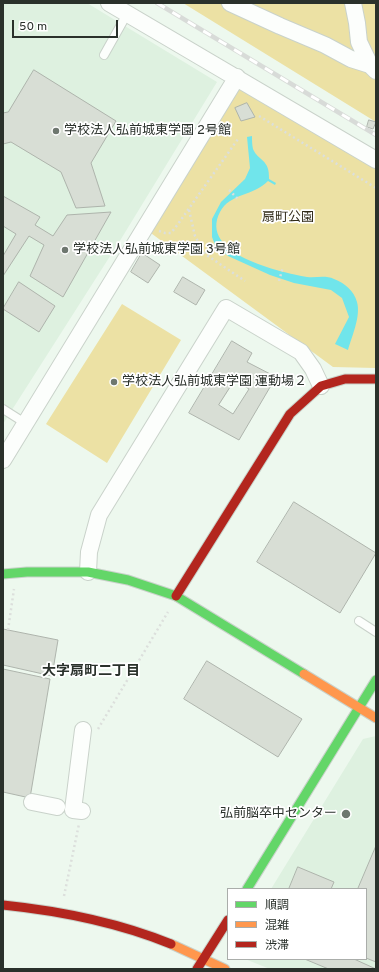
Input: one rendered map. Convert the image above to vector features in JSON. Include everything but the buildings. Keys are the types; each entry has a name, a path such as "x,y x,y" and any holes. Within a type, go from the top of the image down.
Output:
{"street":[{"path":"109,3 376,160"},
{"path":"230,3 319,42 373,68"},
{"path":"353,3 357,22 358,42 373,68"},
{"path":"3,459 237,77"},
{"path":"88,572 89,552 99,515 226,308 301,352 314,369 321,386"},
{"path":"176,596 290,414 321,386 345,379 376,380"},
{"path":"3,574 27,572 88,572 128,580 176,596 376,718"},
{"path":"248,888 376,680"},
{"path":"82,811 73,810 90,731"},
{"path":"32,802 57,807"},
{"path":"3,905 61,912 94,919 155,938 225,969"},
{"path":"197,969 227,922"}],"lane":[{"path":"104,55 127,14"},
{"path":"3,409 25,423"},
{"path":"359,621 376,632"}],"path":[{"path":"259,116 376,188"},
{"path":"147,223 165,233 171,232 238,139"},
{"path":"229,190 238,199"},
{"path":"188,209 195,236 205,254 245,281"},
{"path":"279,282 283,267"},
{"path":"8,630 15,585"},
{"path":"90,731 176,596"},
{"path":"61,912 82,811"}],"shaded area":[{"path":"3,3 87,3 217,82 121,239 3,424"},
{"name":"弘前脳卒中センター","path":"376,736 376,969 270,969 248,960 367,960 367,888 272,888 363,739"}],"green space":[{"path":"183,3 376,3 376,122"},
{"name":"扇町公園","path":"240,86 376,168 376,368 333,367 144,228"},
{"name":"学校法人弘前城東学園 運動場２","path":"122,304 181,340 107,463 46,424"}],"water":[{"path":"252,136 252,144 255,153 266,164 269,172 269,179 276,183 275,185 268,181 256,190 230,201 224,206 220,212 216,227 221,239 231,250 262,265 279,271 307,277 331,278 342,283 348,288 356,298 358,313 356,326 348,350 335,344 349,317 342,298 331,290 294,283 270,275 228,256 215,245 212,237 212,219 221,202 245,179 250,168 247,137"}],"railway":[{"path":"157,3 376,135"}],"traffic: fast":[{"path":"3,574 27,572 88,572 128,580 176,596 304,674"},
{"path":"248,888 376,680"}],"traffic: slow":[{"path":"304,674 376,718"},
{"path":"171,944 225,969"}],"traffic: jam":[{"path":"176,596 290,414 321,386 345,379 376,379"},
{"path":"3,905 88,918 130,929 171,944"},
{"path":"197,969 227,922"}],"place":[{"name":"学校法人弘前城東学園 2号館","path":"56,131"},
{"name":"学校法人弘前城東学園 3号館","path":"65,250"},
{"name":"学校法人弘前城東学園 運動場２","path":"114,382"},
{"name":"弘前脳卒中センター","path":"346,814"}],"district":[{"name":"大字扇町二丁目","path":"91,672"}]}
